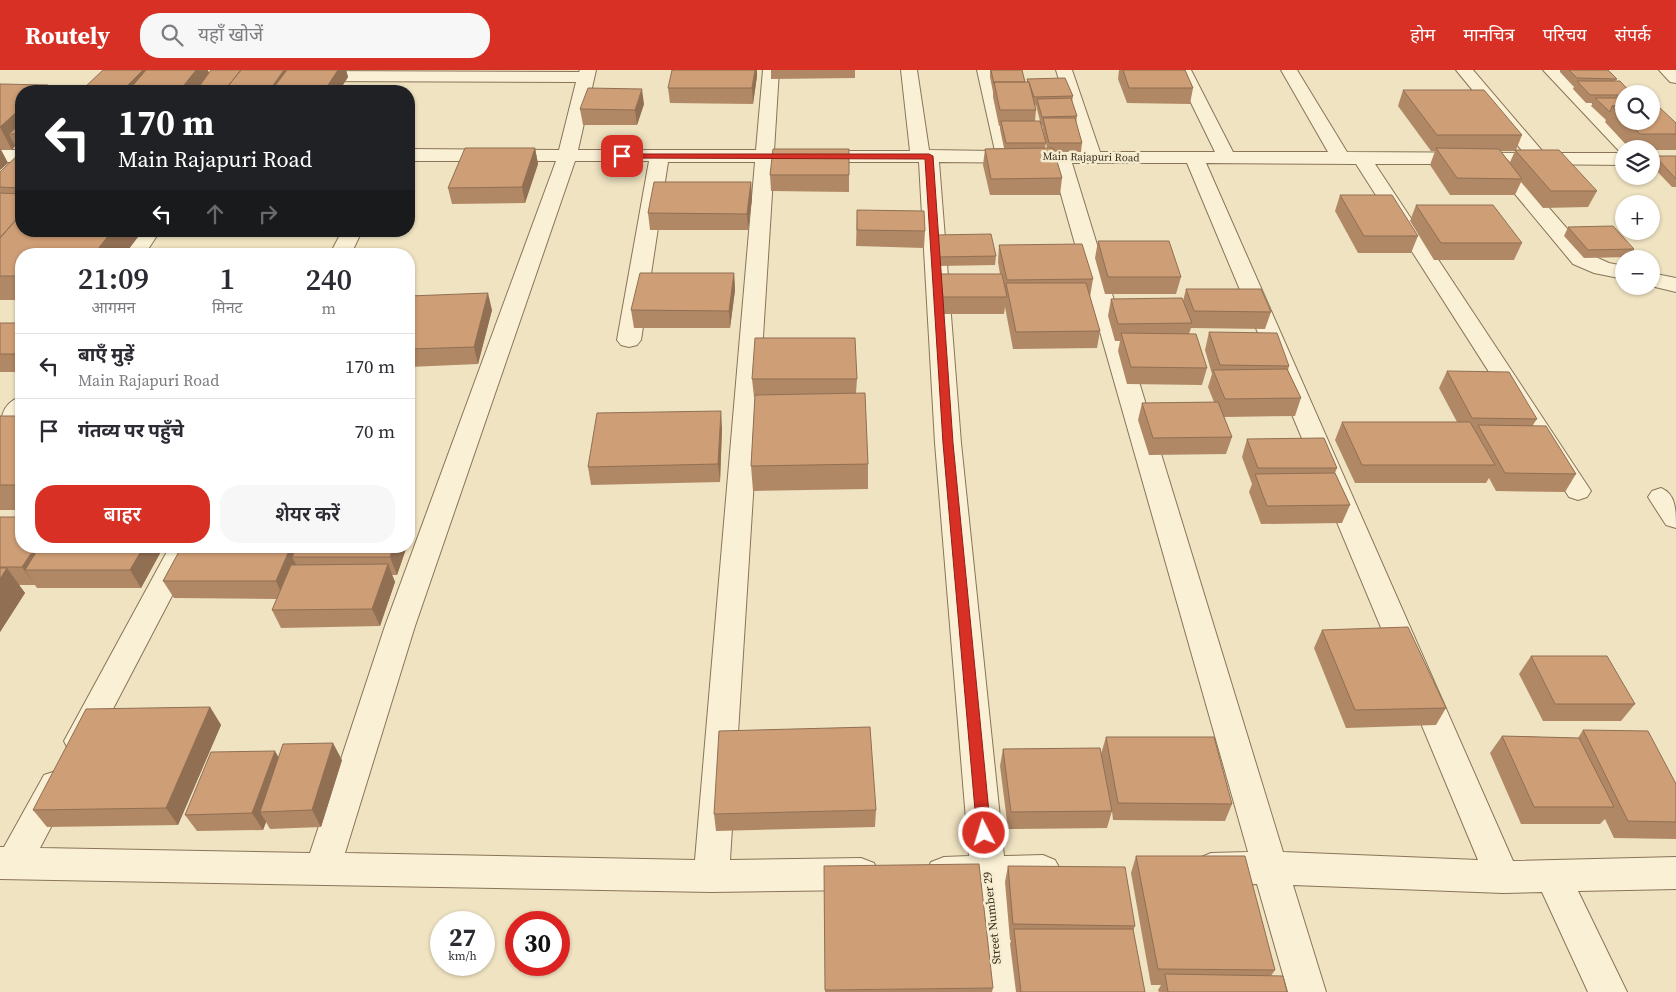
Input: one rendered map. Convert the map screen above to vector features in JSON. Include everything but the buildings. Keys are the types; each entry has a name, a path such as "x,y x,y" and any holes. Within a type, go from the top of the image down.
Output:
{"street":[{"path":"711,876 771,70"},
{"name":"Street Number 29","path":"909,70 924,156 948,443 999,992"},
{"path":"985,70 1006,156"},
{"path":"1064,70 1092,157"},
{"path":"1183,70 1227,158"},
{"path":"1289,70 1352,158 1578,491"},
{"path":"1464,70 1539,159"},
{"path":"1551,70 1617,140"},
{"path":"1667,70 1676,78"},
{"path":"290,76 587,73 567,156 394,645 322,869"},
{"path":"0,156 15,156"},
{"name":"Main Rajapuri Road","path":"415,156 1060,156 1615,159"},
{"path":"629,340 659,156"},
{"path":"1060,156 1307,992"},
{"path":"1194,158 1502,877"},
{"path":"1496,158 1581,259 1602,268 1615,271"},
{"path":"138,248 146,237"},
{"path":"1660,281 1676,285"},
{"path":"0,434 15,413"},
{"path":"180,553 7,863 711,876 1075,871"},
{"path":"1183,869 1271,868 1502,877 1676,873"},
{"path":"1553,877 1608,992"}],"route":[{"path":"622,156 929,156 948,443 984,833"}]}
